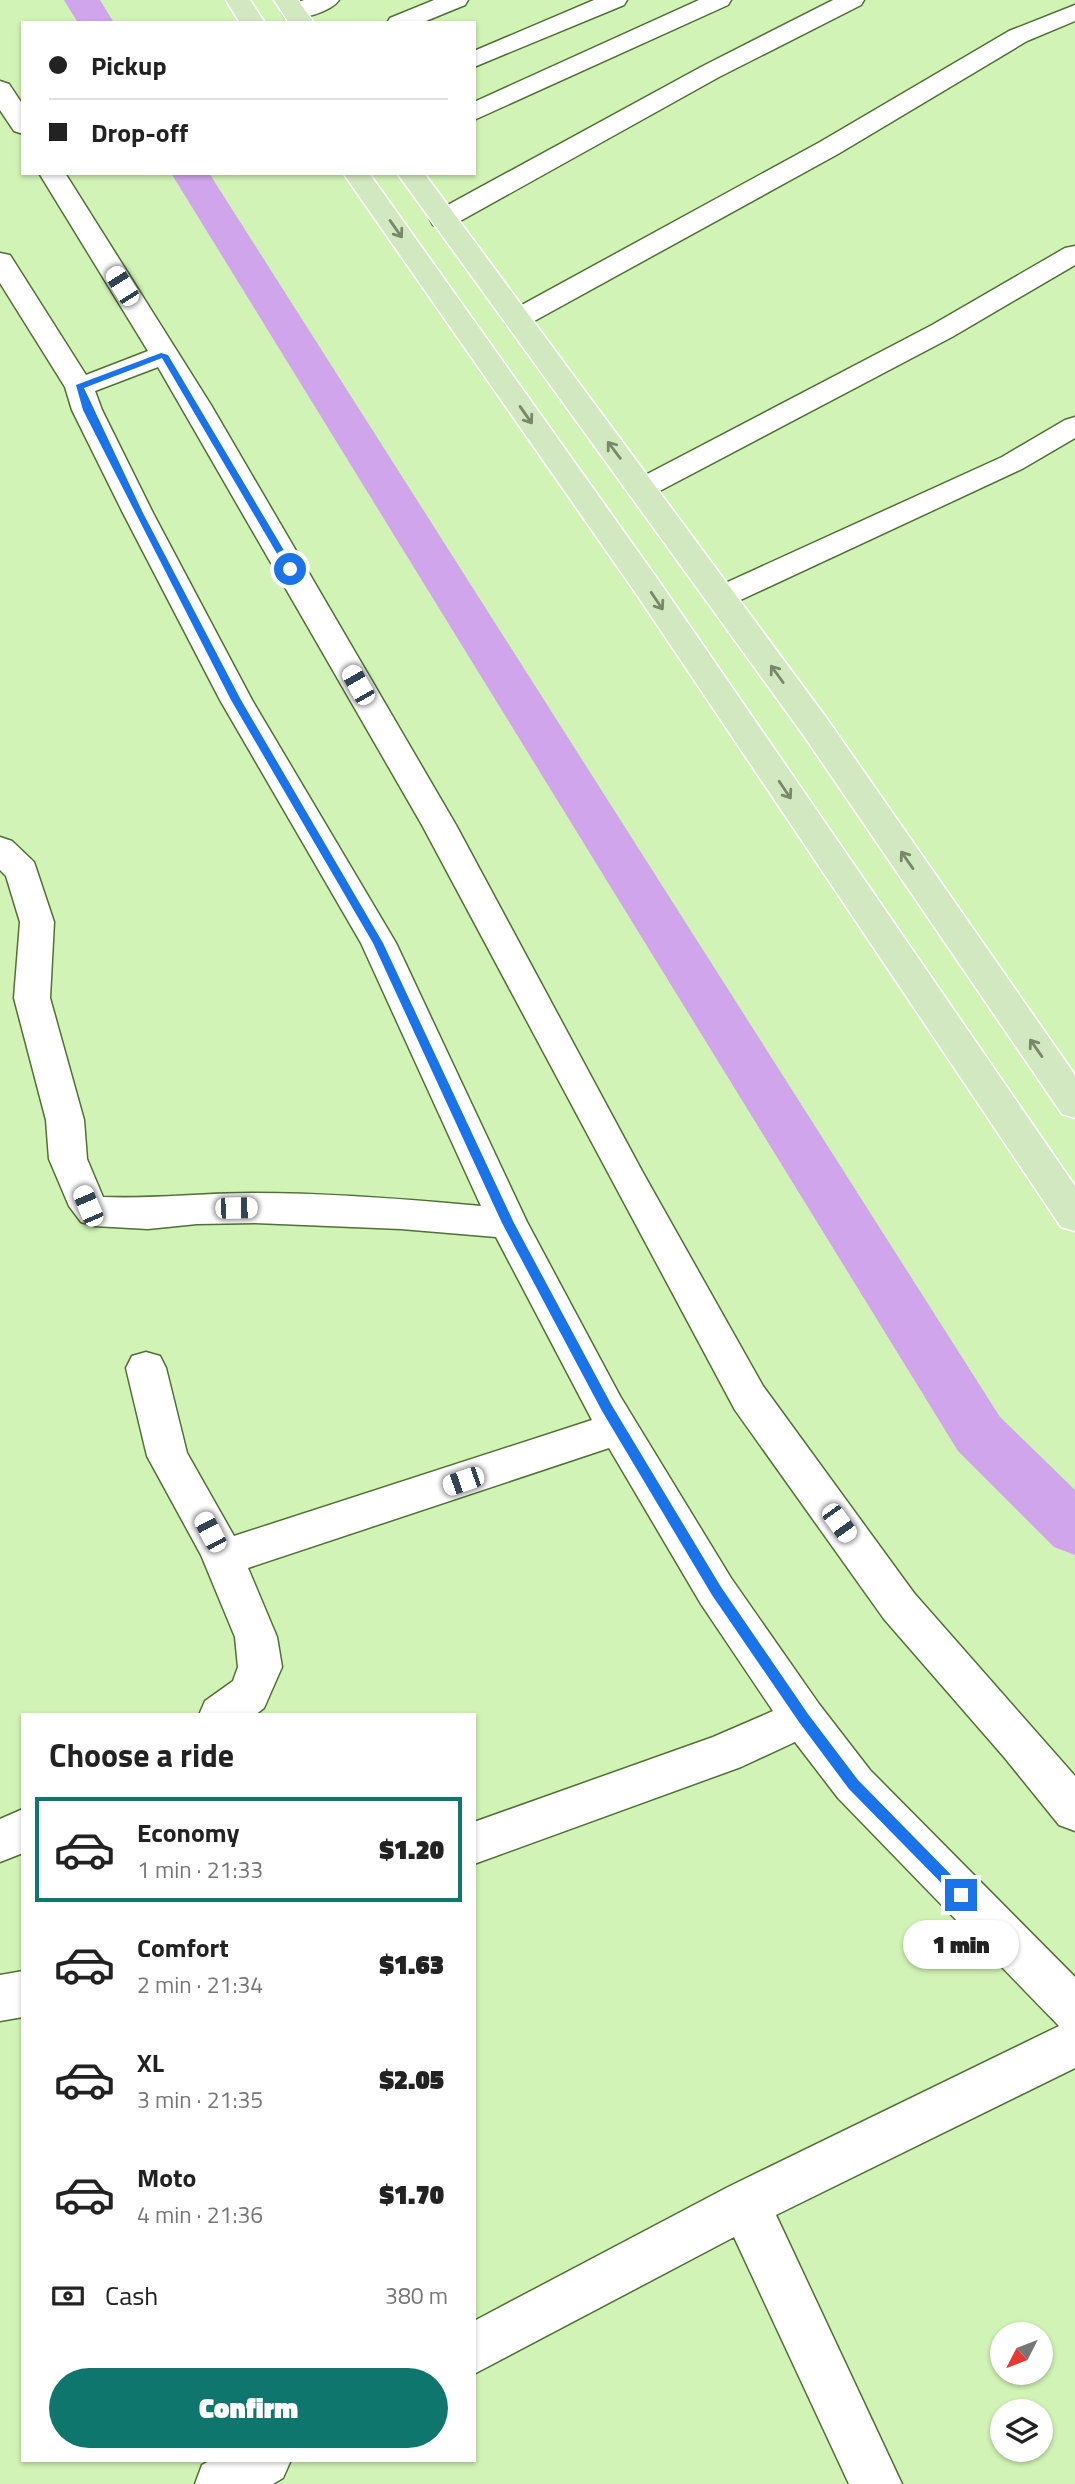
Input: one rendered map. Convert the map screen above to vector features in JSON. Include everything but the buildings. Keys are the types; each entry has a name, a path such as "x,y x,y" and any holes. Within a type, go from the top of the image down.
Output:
{"main road":[{"path":"238,0 252,21"},
{"path":"357,175 754,744 1075,1216"},
{"path":"411,175 816,728 1075,1104"},
{"path":"754,744 816,728"}],"street":[{"path":"294,12 327,0"},
{"path":"404,21 456,0"},
{"path":"476,59 615,0"},
{"path":"476,111 719,0"},
{"path":"443,219 710,72 852,0"},
{"path":"517,319 829,148 1018,36 1075,12"},
{"path":"1034,29 1074,39"},
{"path":"0,89 21,123"},
{"path":"53,175 164,355 439,825 622,1169 749,1398 899,1605 1075,1810"},
{"path":"643,488 942,331 1075,254"},
{"path":"0,261 79,387 87,410 138,513 236,700 378,943 508,1223 619,1428 716,1591 803,1718 854,1784 1075,2010"},
{"path":"79,387 164,355"},
{"path":"721,597 1012,463 1075,426"},
{"path":"0,849 22,871 37,922 32,998 60,1098 68,1159 88,1206 94,1212 148,1214 197,1209 255,1208 401,1214 508,1223"},
{"path":"146,1368 167,1456 222,1558 256,1637 260,1667 249,1694 223,1713"},
{"path":"222,1558 619,1428"},
{"path":"476,1842 724,1753 803,1718"},
{"path":"0,1841 21,1831"},
{"path":"0,1998 21,1994"},
{"path":"476,2348 745,2204 1075,2043"},
{"path":"745,2204 876,2484"},
{"path":"214,2462 220,2484 261,2462"}],"waterway":[{"path":"82,0 95,21"},
{"path":"191,175 979,1434 1075,1529"}],"route":[{"path":"290,569 196,405 164,355 79,387 87,410 138,513 236,700 378,943 508,1223 606,1408 716,1591 803,1718 854,1784 961,1895"}]}
